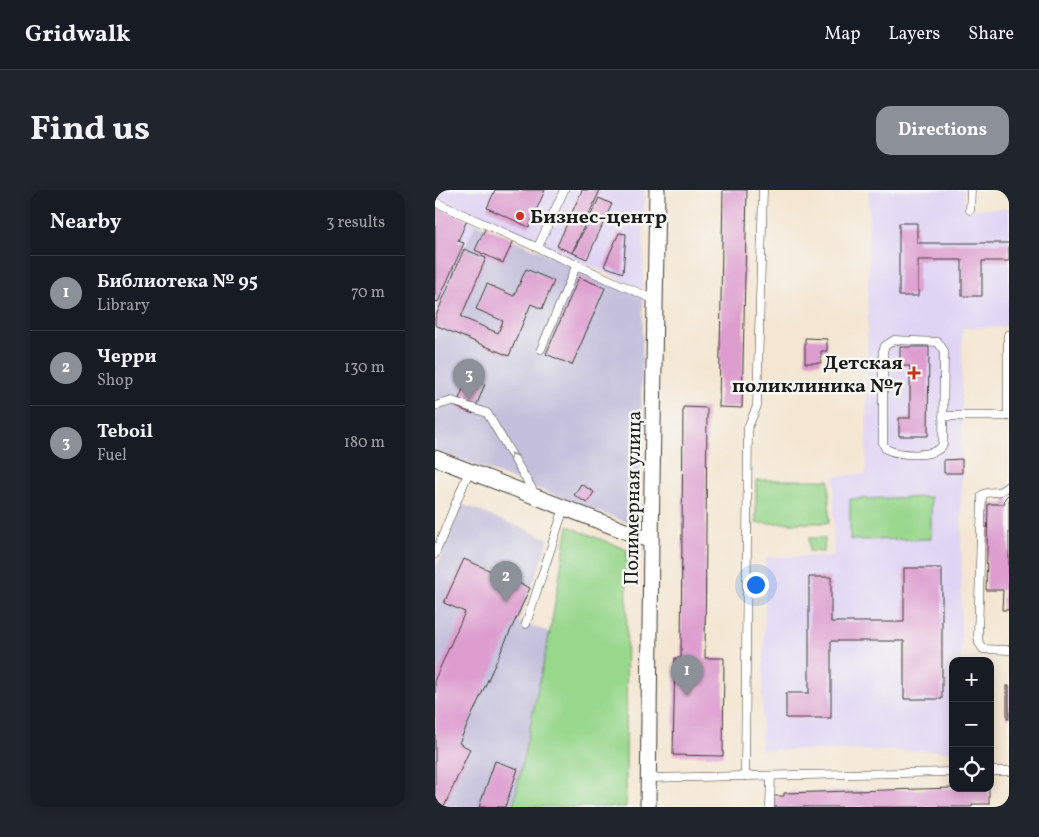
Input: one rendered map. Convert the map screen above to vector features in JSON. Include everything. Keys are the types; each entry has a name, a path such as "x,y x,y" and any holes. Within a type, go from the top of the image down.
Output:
{"street":[{"name":"Полимерная улица","path":"648,807 657,190"},
{"path":"435,458 651,541"}],"lane":[{"path":"538,247 564,190"},
{"path":"745,776 748,427 757,406 763,190"},
{"path":"970,210 971,190"},
{"path":"435,202 655,300"},
{"path":"541,349 577,264"},
{"path":"943,416 1009,416 1008,335"},
{"path":"895,340 932,340 942,346 944,351 943,416 943,444 941,449 934,453 908,454 892,452 886,449 883,444 883,351 889,343 895,340"},
{"path":"435,406 452,401 487,413 538,498"},
{"path":"435,554 469,471"},
{"path":"1009,485 1000,492 981,495 978,636 979,643 983,649 1009,650"},
{"path":"526,624 564,508"},
{"path":"994,771 1009,771"},
{"path":"648,778 949,772"},
{"path":"771,776 771,807"}],"shaded area":[{"path":"435,190 644,190 643,289 435,198"},
{"path":"869,190 964,190 964,210 1009,208 1009,327 962,328 961,657 949,657 949,751 761,750 766,557 833,556 834,476 866,474"},
{"path":"435,205 476,223 435,314"},
{"path":"476,223 643,297 640,511 626,522 435,450 435,314"},
{"path":"462,504 549,539 518,622 550,632 513,807 435,807 435,570"}],"green space":[{"path":"756,480 829,480 829,523 756,523"},
{"path":"931,497 931,539 850,540 850,499"},
{"path":"568,526 627,550 626,807 513,807 550,632"},
{"path":"809,538 825,538 824,552 809,551"}],"building":[{"name":"Бизнес-центр","path":"495,190 545,190 529,227 487,208"},
{"path":"582,190 600,190 572,253 557,246"},
{"path":"723,190 747,190 742,408 719,407"},
{"path":"599,198 612,204 587,259 573,253"},
{"path":"435,206 467,220 458,241 464,243 438,302 435,301"},
{"path":"899,223 917,223 917,243 1009,243 1009,261 982,261 982,296 962,296 962,260 918,260 918,296 899,296"},
{"path":"486,227 514,240 503,263 475,250"},
{"path":"619,233 626,234 623,273 604,266"},
{"path":"464,249 486,258 461,317 498,333 503,321 476,309 487,284 514,296 526,269 554,281 542,309 531,304 509,356 435,325 435,318"},
{"path":"579,277 605,288 572,365 546,354"},
{"path":"805,338 827,339 827,351 821,351 821,363 805,363"},
{"path":"900,347 929,347 928,436 899,436 899,418 910,418 910,366 900,366"},
{"path":"467,378 485,384 473,414 456,407"},
{"path":"683,407 707,408 705,658 724,658 723,756 673,755 675,658 681,658"},
{"path":"962,459 962,473 944,473 944,460"},
{"path":"581,484 594,492 587,503 574,495"},
{"path":"1009,494 1009,610 1002,610 1003,590 986,590 988,504 1004,504 1005,498"},
{"path":"464,559 530,588 459,743 470,749 444,807 435,807 435,679 465,612 444,603"},
{"path":"904,568 942,568 942,699 904,699 904,641 831,641 831,718 786,718 786,693 809,693 809,577 831,577 831,622 904,622"},
{"path":"1007,686 1009,686 1009,719 1007,719"},
{"path":"495,761 518,769 505,807 479,807"},
{"path":"949,788 949,792 989,792 989,804 972,804 972,807 773,807 773,796 784,796 784,793"}],"place":[{"name":"Бизнес-центр","path":"520,216"},
{"name":"Детская поликлиника №7","path":"914,373"},
{"name":"Teboil","path":"469,400"},
{"name":"Черри","path":"506,602"},
{"name":"Библиотека № 95","path":"687,696"}]}
